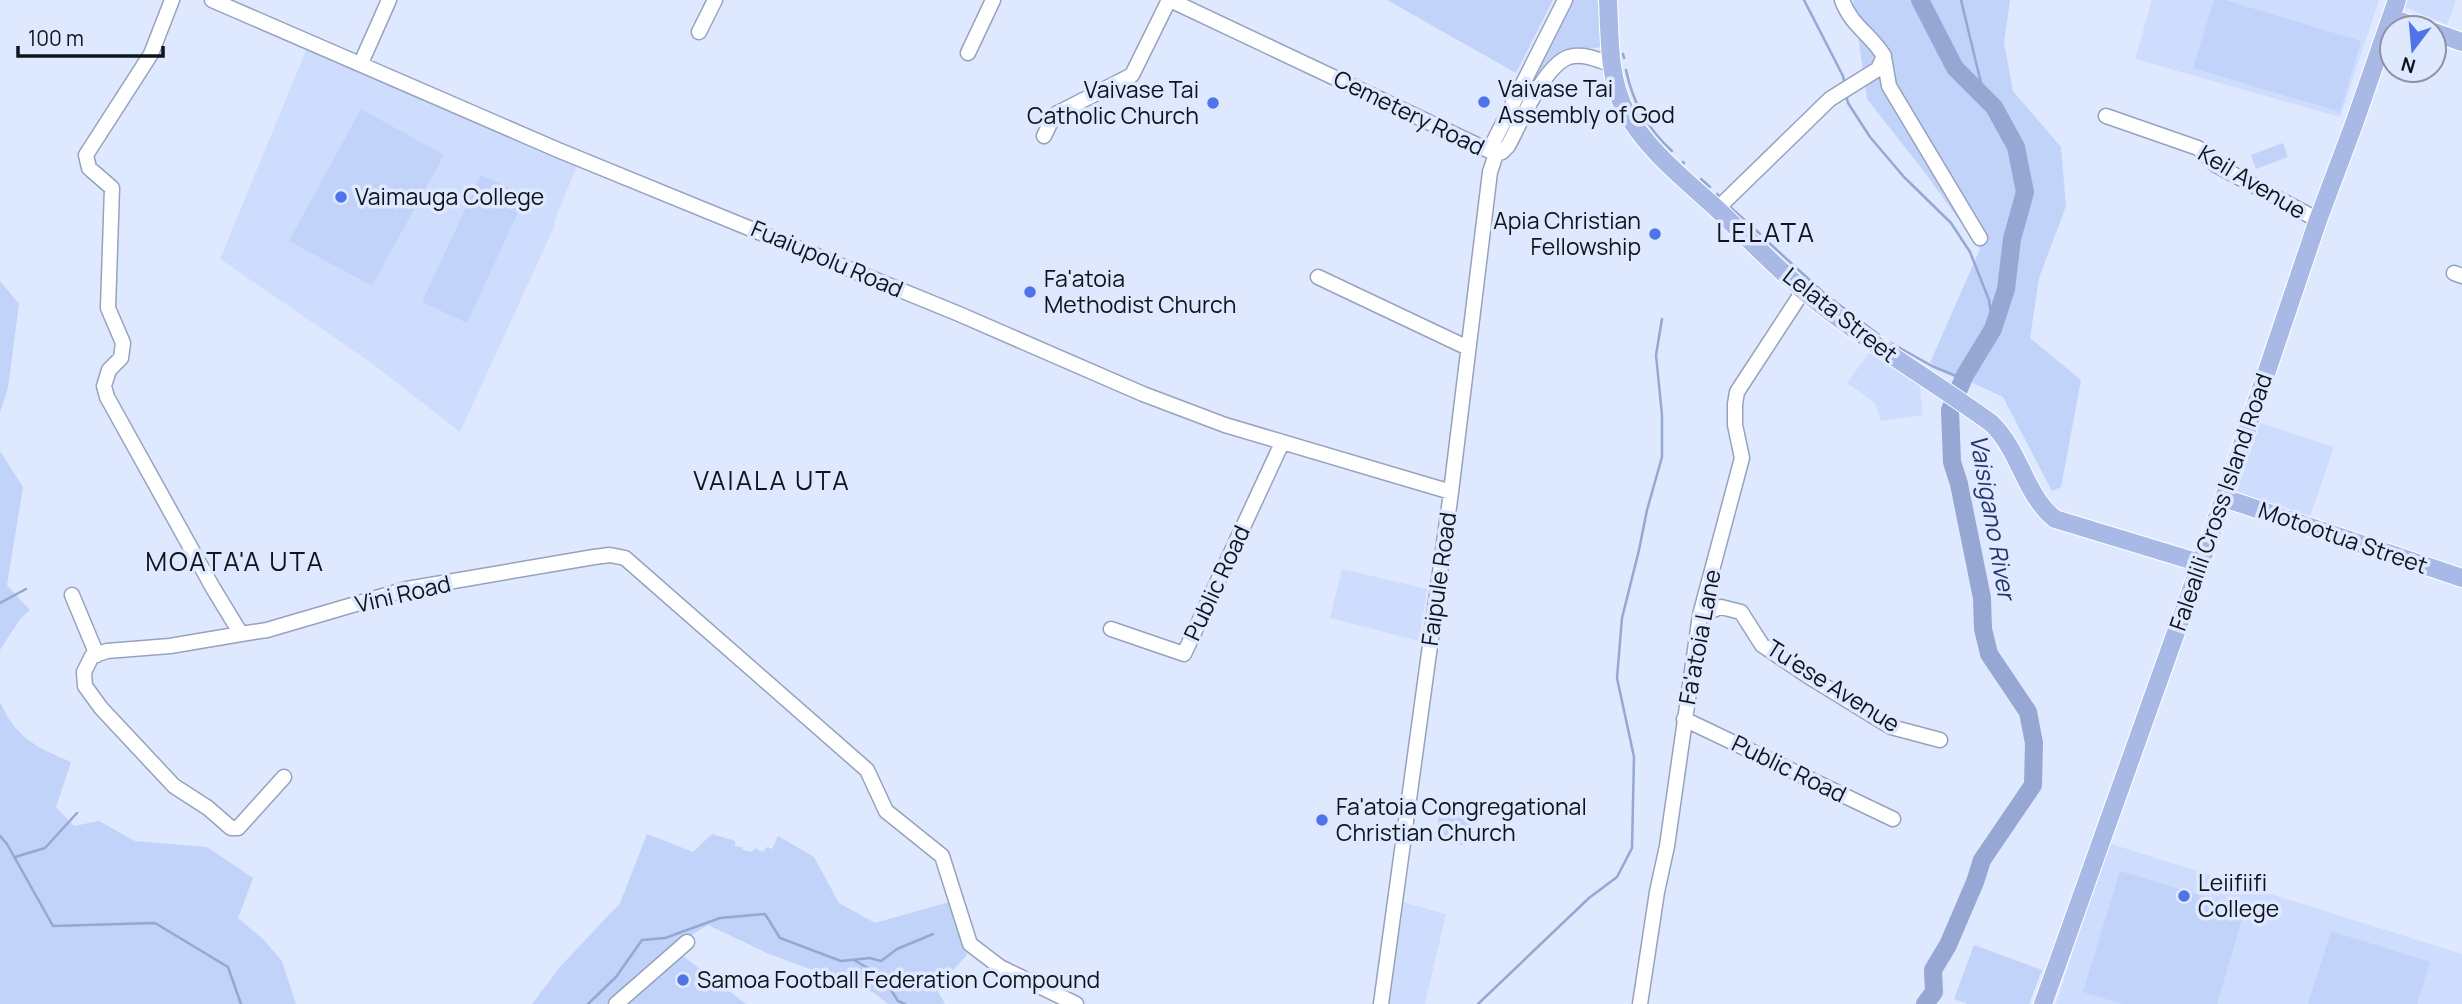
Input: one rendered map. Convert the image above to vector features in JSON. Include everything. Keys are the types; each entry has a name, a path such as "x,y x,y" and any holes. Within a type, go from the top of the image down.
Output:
{"main road":[{"name":"Lelata Street","path":"1608,0 1612,65 1626,111 1640,132 1669,164 1803,290 1902,363 1977,413 2004,436 2031,491 2043,509 2056,519 2200,563"},
{"name":"Falealili Cross Island Road","path":"2043,1004 2224,498 2318,220 2378,55"},
{"name":"Motootua Street","path":"2224,498 2462,578"}],"street":[{"path":"172,0 151,54 86,155 89,168 112,188 113,198 108,308 123,343 121,358 108,370 104,386 107,397 241,634"},
{"name":"Fuaiupolu Road","path":"212,0 558,150 959,314 1143,394 1225,425 1451,492"},
{"path":"361,63 389,0"},
{"path":"699,32 715,0"},
{"path":"968,53 993,0"},
{"path":"1044,136 1054,115 1132,75 1169,0"},
{"name":"Cemetery Road","path":"1169,0 1496,154 1508,146 1531,99 1560,62 1570,57 1582,56 1593,57 1612,65"},
{"name":"Faipule Road","path":"1381,1004 1451,492 1490,172 1496,154 1493,144 1565,0"},
{"path":"1842,0 1848,16 1884,56 1889,86 1980,238"},
{"path":"1717,209 1829,99 1878,69 1884,56"},
{"name":"Keil Avenue","path":"2106,116 2199,148 2216,165 2318,220"},
{"path":"1318,277 1468,348"},
{"name":"Fa'atoia Lane","path":"1640,1004 1657,892 1667,846 1700,615 1742,458 1735,425 1737,392 1803,290"},
{"name":"Public Road","path":"1111,629 1184,654 1282,443"},
{"name":"Vini Road","path":"97,655 107,651 170,646 267,630 407,589 602,556 625,558 867,770 886,811 942,856 970,944 1000,967 1076,1004"},
{"path":"72,595 97,655 92,656 84,672 85,686 101,708 174,786 208,808 231,828 238,828 284,777"},
{"name":"Tu'ese Avenue","path":"1700,615 1721,607 1741,612 1762,645 1808,676 1891,727 1940,740"},
{"name":"Public Road","path":"1684,719 1893,819"},
{"path":"616,1004 687,942"}],"shaded area":[{"path":"1387,0 1553,0 1516,73"},
{"path":"1570,0 1601,0 1600,47 1568,49 1557,55 1538,76 1503,142 1501,141"},
{"path":"1853,0 2010,0 2004,43 2013,91 2061,147 2066,206 2039,278 2030,338 2081,380 2061,487 2052,491 2003,397 1930,363 1980,249 1867,99"},
{"path":"2152,0 2379,0 2340,117 2135,59"},
{"path":"2214,0 2225,0 2361,41 2340,112 2193,68"},
{"path":"2400,0 2456,0 2448,22 2448,14 2422,14 2403,6"},
{"path":"307,48 459,116 578,163 555,225 460,432 373,364 220,259"},
{"path":"361,109 444,155 372,286 289,241"},
{"path":"2283,143 2288,157 2256,169 2251,155"},
{"path":"481,175 526,195 467,323 422,302"},
{"path":"0,281 19,304 8,388 0,413"},
{"path":"1873,347 1919,380 1923,415 1881,421 1875,403 1847,383"},
{"path":"2257,422 2334,447 2308,522 2231,495"},
{"path":"0,451 23,487 7,585 30,610 20,619 0,650"},
{"path":"1342,569 1427,589 1419,641 1330,618"},
{"path":"0,702 13,725 29,740 71,762 56,807 74,826 99,821 135,841 207,847 253,878 238,918 264,940 282,961 296,1004 0,1004"},
{"path":"1443,798 1475,812 1462,845 1434,839"},
{"path":"647,834 693,852 712,834 735,841 735,846 752,852 755,848 763,852 767,847 772,849 778,836 814,857 839,903 875,923 949,902 967,955 936,988 945,1004 888,1004 873,992 769,954 708,925 677,944 614,1004 532,1004 560,967 620,903"},
{"name":"Leiifiifi College","path":"2108,843 2462,954 2462,1004 2056,1004"},
{"path":"2120,871 2245,909 2217,1004 2122,1004 2083,992"},
{"path":"1402,902 1446,914 1425,1004 1388,1004"},
{"path":"2331,931 2430,962 2417,1004 2308,1004"},
{"path":"1974,945 2042,970 2029,1004 1968,1004 1954,999"},
{"name":"Samoa Football Federation Compound","path":"683,956 746,1004 621,1004"}],"waterway":[{"path":"1804,0 1843,76 1845,85"},
{"name":"Vaisigano River","path":"1920,0 1955,68 1994,107 2016,147 2025,192 2012,239 2006,289 1993,329 1965,375 1950,410 1952,462 1982,598 1983,629 1989,654 2028,712 2034,743 2033,785 1982,860 1948,945 1933,970 1934,992 1925,1004"},
{"path":"1961,0 1981,83 1994,107"},
{"path":"1623,54 1624,58"},
{"path":"1626,70 1642,114 1672,151"},
{"path":"1846,95 1848,103 1870,137 1904,177 1951,223 1970,252 1989,300 1993,329"},
{"path":"1701,179 1710,187"},
{"path":"1730,207 1760,234"},
{"path":"1767,241 1826,295"},
{"path":"1833,300 1879,335"},
{"path":"1478,1004 1589,898 1617,877 1632,848 1634,757 1617,678 1622,618 1662,457 1662,415 1656,355 1662,319"},
{"path":"1891,343 1932,366 1963,379"},
{"path":"0,603 26,589"},
{"path":"15,857 45,848 77,813"},
{"path":"0,836 53,926 155,923 228,967 241,1004"},
{"path":"588,1004 616,977 642,940 665,938 720,918 765,914 780,938 841,961 870,958 881,961 897,949 933,934"},
{"path":"854,960 883,977 898,1001 905,1004"}],"place":[{"name":"Vaivase Tai Assembly of God","path":"1484,102"},
{"name":"Vaivase Tai Catholic Church","path":"1213,103"},
{"name":"Vaimauga College","path":"341,197"},
{"name":"Apia Christian Fellowship","path":"1655,234"},
{"name":"Fa'atoia Methodist Church","path":"1030,292"},
{"name":"Fa'atoia Congregational Christian Church","path":"1322,820"},
{"name":"Leiifiifi College","path":"2184,896"},
{"name":"Samoa Football Federation Compound","path":"683,980"}],"district":[{"name":"LELATA","path":"1766,233"},
{"name":"VAIALA UTA","path":"772,481"},
{"name":"MOATA'A UTA","path":"235,562"}]}
